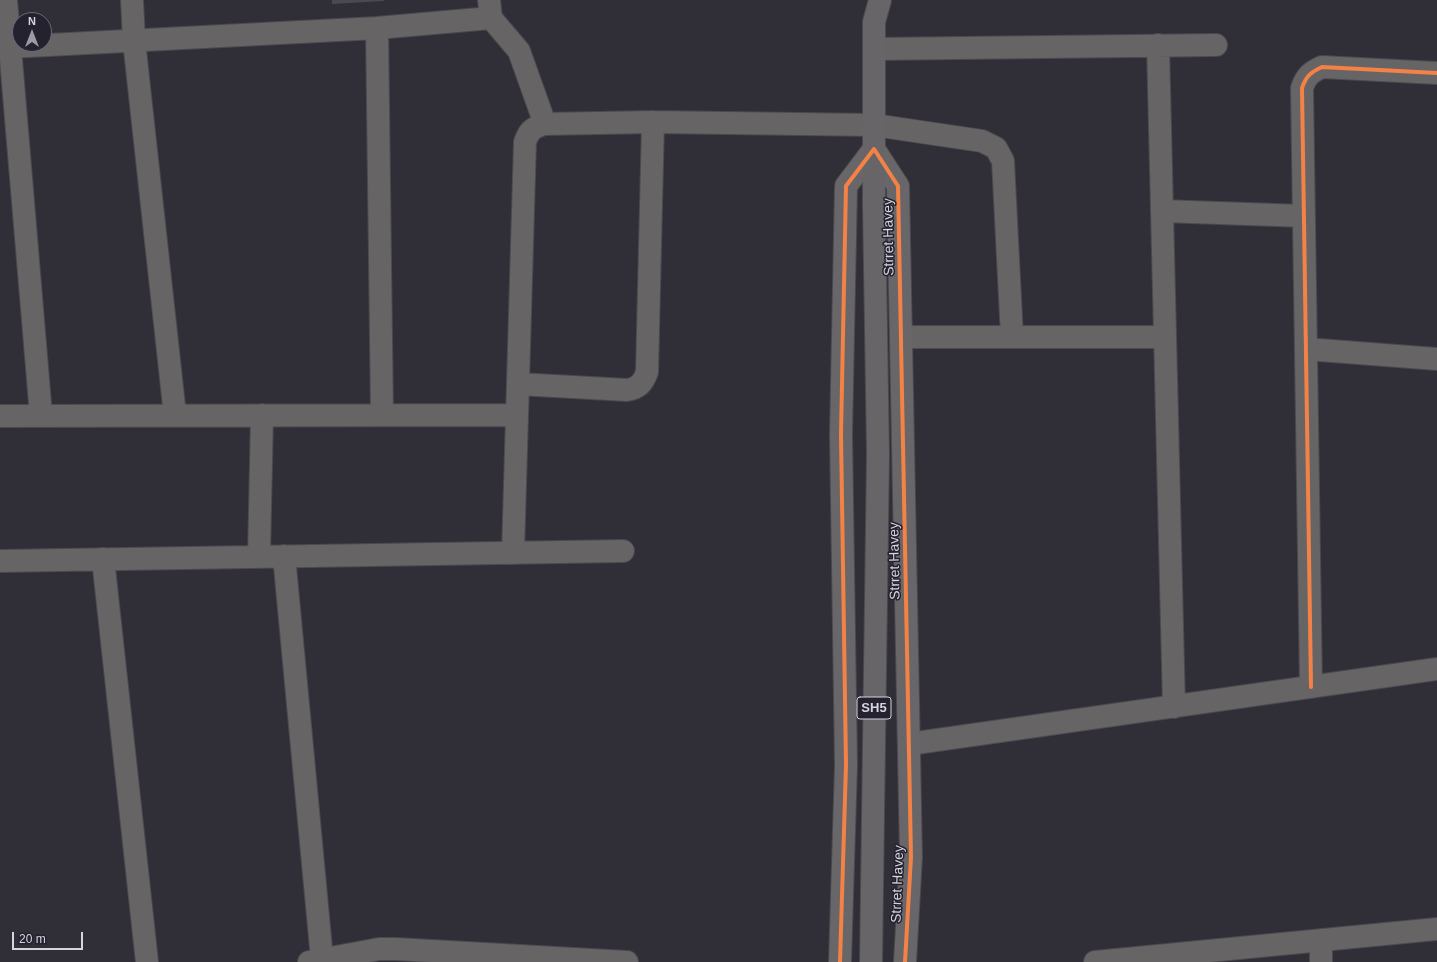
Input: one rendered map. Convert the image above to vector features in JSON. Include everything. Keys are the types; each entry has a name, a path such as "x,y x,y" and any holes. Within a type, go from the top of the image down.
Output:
{"main road":[{"name":"SH5","path":"864,0 874,22"},
{"name":"SH5","path":"871,962 878,454 874,22 880,0"}],"street":[{"path":"6,0 10,47 8,119 41,415"},
{"path":"132,0 134,41 175,415"},
{"path":"10,47 377,28 490,9 519,51 546,124"},
{"path":"377,28 382,415"},
{"path":"1158,45 1174,706"},
{"path":"874,49 1216,45"},
{"path":"1311,687 1302,88 1305,79 1311,72 1322,67 1437,73"},
{"path":"518,384 627,390 637,388 643,382 647,372 653,122"},
{"path":"513,553 525,142 528,134 534,127 546,124 653,122 874,125 982,141 996,148 1003,161 1012,337"},
{"path":"840,962 846,765 841,434 846,186 874,149"},
{"name":"Strret Havey","path":"874,149 898,186 911,870 905,962"},
{"path":"1162,212 1304,216"},
{"path":"902,337 1165,337"},
{"path":"1306,349 1437,359"},
{"path":"258,557 262,415"},
{"path":"0,416 517,415"},
{"path":"0,561 623,551"},
{"path":"284,556 315,961 379,949 396,949 627,962"},
{"path":"103,559 147,962"},
{"path":"909,744 1437,669"},
{"path":"1095,962 1190,957 1321,940 1437,929"},
{"path":"1320,962 1321,940"}],"building":[{"path":"332,0 384,0 384,1 332,4"}],"cycle path":[{"path":"1311,687 1302,88 1309,75 1322,67 1437,73"},
{"path":"840,962 846,765 841,434 846,186 874,149 898,186 911,857 905,962"}]}
